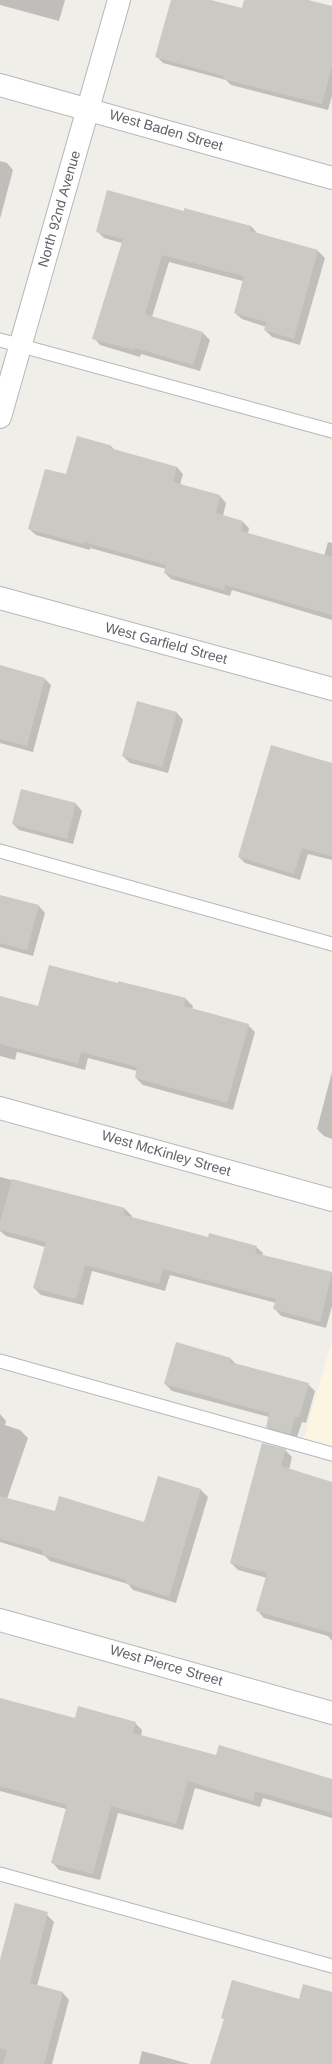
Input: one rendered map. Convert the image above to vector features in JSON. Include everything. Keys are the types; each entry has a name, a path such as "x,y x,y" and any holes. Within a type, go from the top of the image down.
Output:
{"street":[{"name":"North 92nd Avenue","path":"0,417 119,0"},
{"name":"West Baden Street","path":"0,85 332,178"},
{"name":"West Garfield Street","path":"0,598 332,689"},
{"name":"West McKinley Street","path":"0,1108 332,1200"},
{"name":"West Pierce Street","path":"0,1620 332,1713"}],"lane":[{"path":"0,340 332,431"},
{"path":"0,851 332,944"},
{"path":"0,1361 332,1454"},
{"path":"0,1874 332,1966"}],"shaded area":[{"path":"332,1341 332,1450 303,1441"}],"building":[{"path":"171,0 211,0 242,8 244,0 308,0 332,6 332,66 322,104 223,79 224,76 155,57"},
{"path":"107,190 184,211 184,208 251,226 250,231 318,250 294,339 264,330 267,322 234,313 244,276 162,255 145,314 203,332 193,365 135,348 134,350 92,339 123,239 96,232"},
{"path":"77,436 110,445 110,448 177,467 173,482 220,495 216,513 243,521 241,531 332,557 332,615 225,585 224,590 164,573 166,565 84,542 83,544 28,529 45,469 66,474"},
{"path":"0,665 45,678 27,746 0,739"},
{"path":"137,701 177,712 162,767 122,756"},
{"path":"271,745 332,763 332,856 302,848 294,874 238,857"},
{"path":"21,789 76,803 67,839 12,824"},
{"path":"0,895 39,905 27,950 0,943"},
{"path":"49,965 118,983 118,981 186,998 184,1006 249,1024 227,1103 135,1078 137,1067 81,1052 78,1064 0,1044 0,996 38,1006"},
{"path":"12,1179 125,1208 124,1215 208,1237 209,1233 257,1246 255,1253 332,1272 320,1322 273,1309 276,1299 163,1269 159,1284 85,1265 76,1299 33,1288 46,1242 0,1230 0,1223"},
{"path":"176,1342 231,1358 230,1362 309,1383 299,1418 295,1417 290,1434 266,1427 269,1413 164,1384"},
{"path":"262,1443 286,1449 281,1466 332,1482 332,1633 256,1611 267,1573 230,1563"},
{"path":"158,1476 201,1489 169,1597 125,1583 126,1580 42,1554 43,1550 0,1539 0,1496 55,1511 59,1496 144,1522"},
{"path":"0,1698 75,1718 78,1706 136,1722 133,1733 216,1755 219,1745 332,1779 332,1813 255,1791 253,1801 188,1781 176,1824 111,1806 93,1874 51,1863 67,1805 0,1786"},
{"path":"15,1903 48,1912 30,1983 63,1992 44,2064 3,2064 7,2050 0,2048 0,1960"},
{"path":"232,1980 299,1999 303,1984 332,1992 332,2064 210,2064 224,2019 221,2018"}]}
